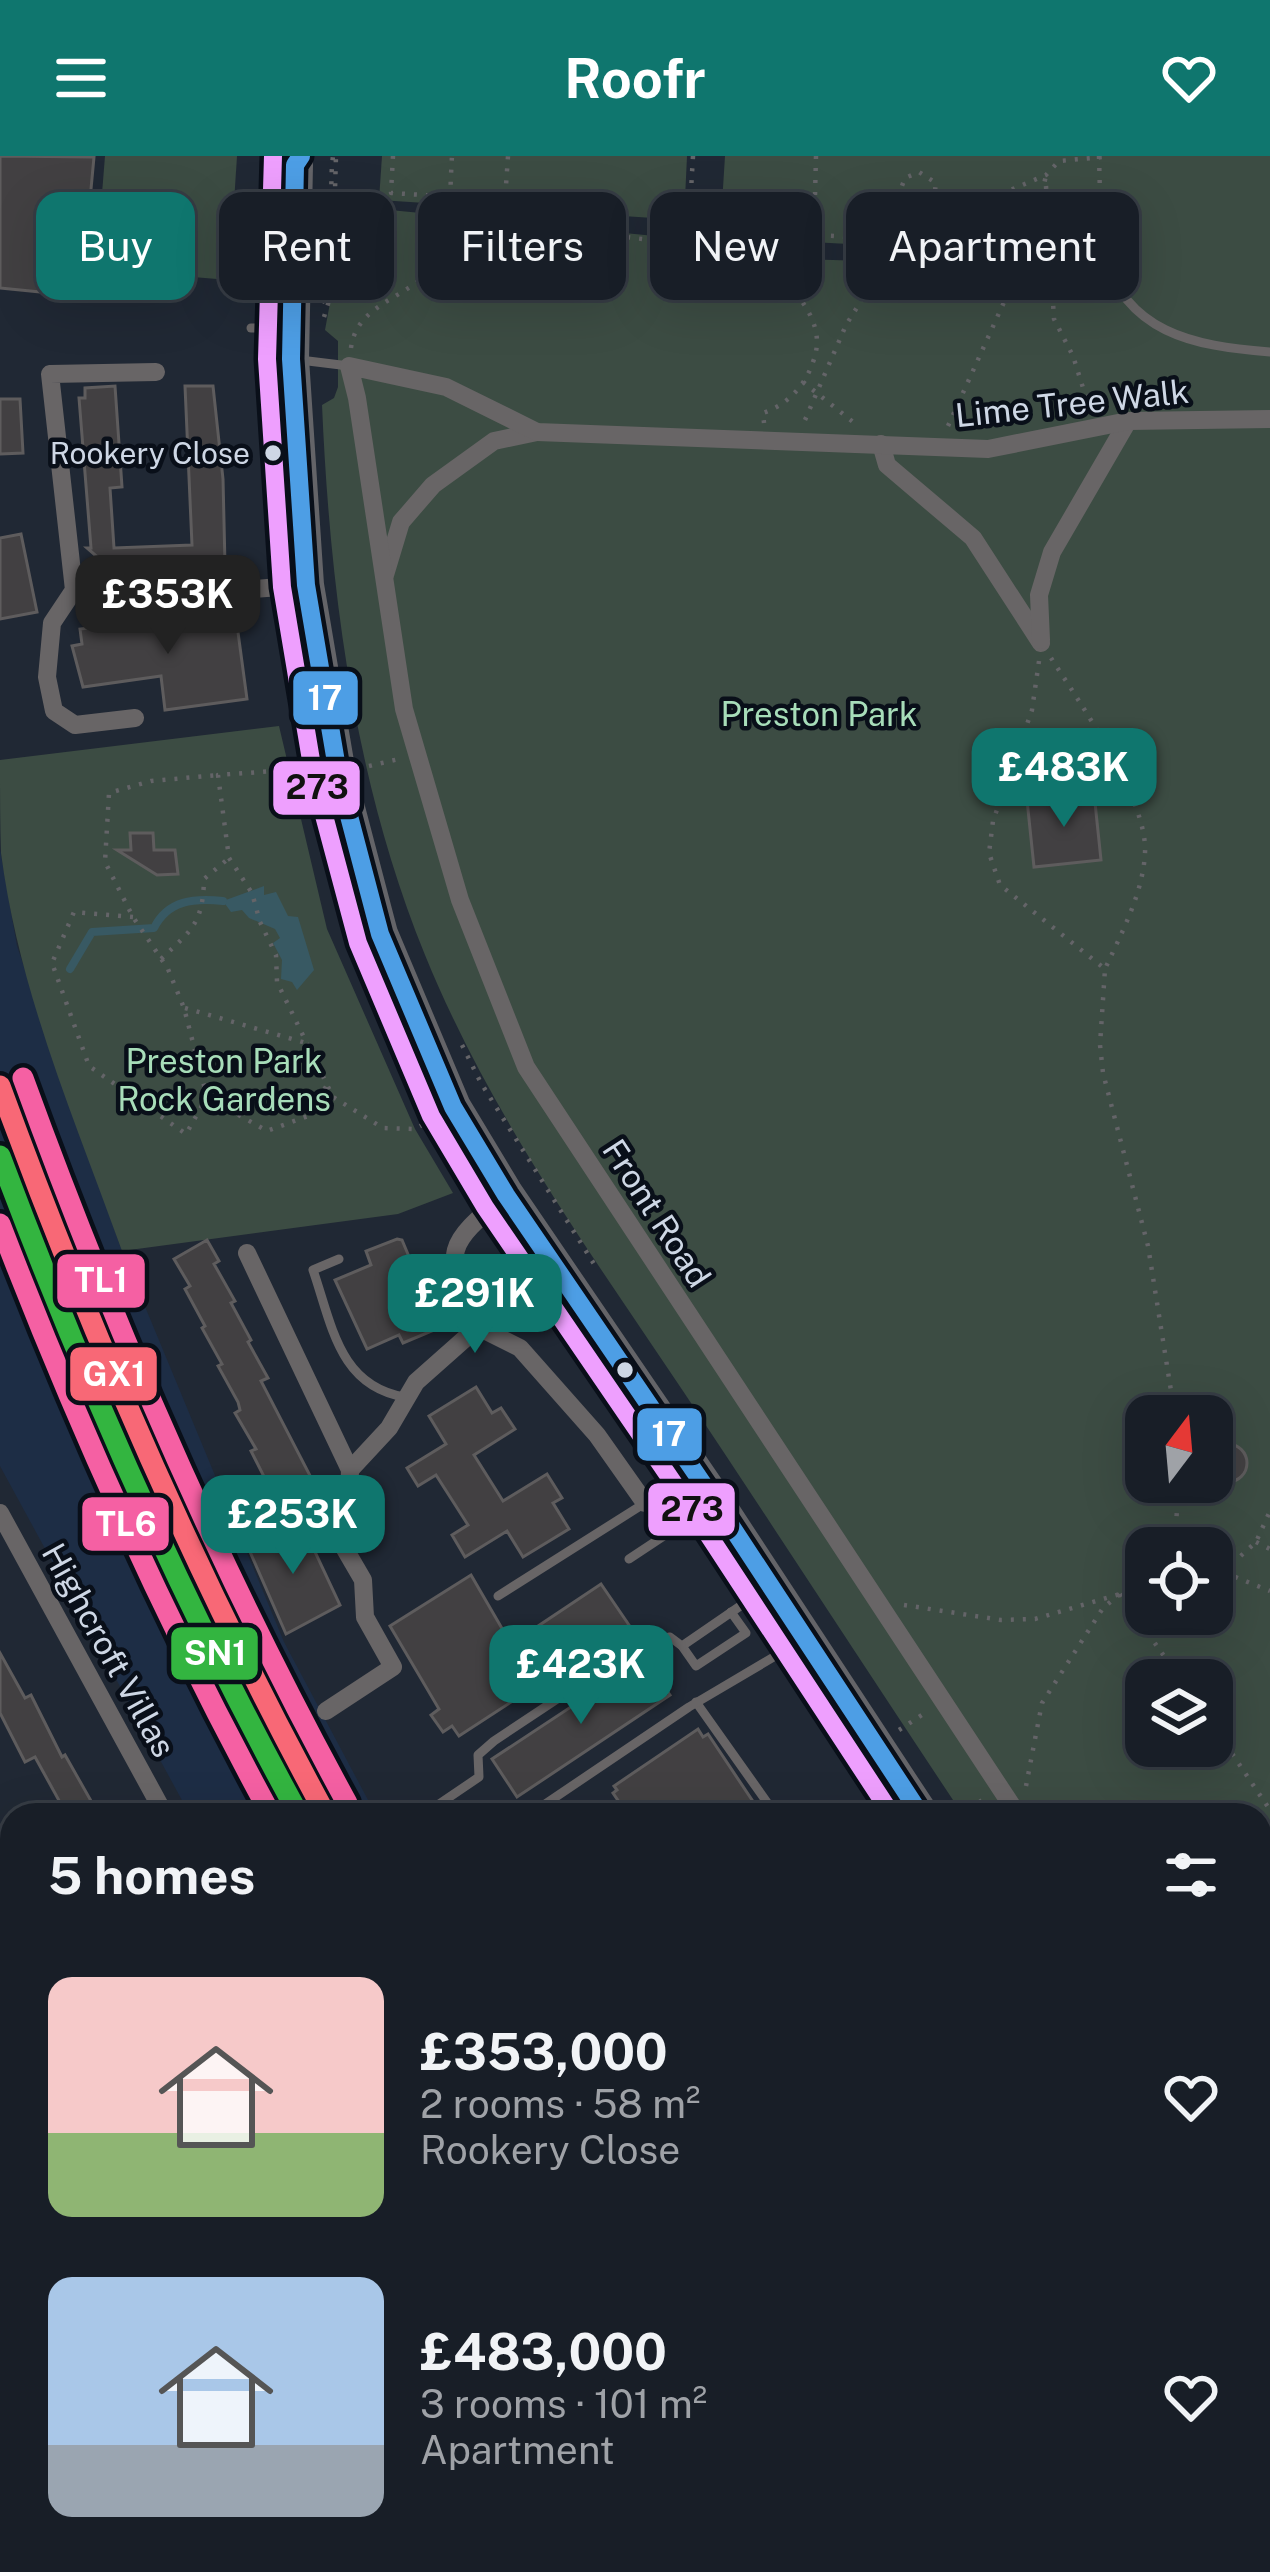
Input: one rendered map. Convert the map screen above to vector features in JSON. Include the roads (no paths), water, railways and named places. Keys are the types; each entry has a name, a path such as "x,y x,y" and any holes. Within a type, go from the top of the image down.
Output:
{"highway":[{"path":"309,159 291,344 306,585 338,774 380,934 453,1107 506,1195 913,1803"}],"street":[{"name":"Front Road","path":"537,432 446,387 349,365 382,583 416,754 460,900 526,1067 1010,1803"},
{"path":"135,718 75,725 54,710 47,677 52,623 74,590 50,374 156,372"},
{"name":"Lime Tree Walk","path":"881,444 988,449 1118,422 1270,419"},
{"path":"881,444 887,466 973,538 1041,644 1039,595 1052,551 1118,422"},
{"name":"Front Road","path":"382,583 401,522 434,485 494,441 537,432 881,444"},
{"path":"74,590 138,598 306,585"},
{"path":"506,1195 454,1247 455,1274 478,1327 520,1348 597,1435 645,1503"},
{"path":"247,1253 350,1470 350,1498 324,1513 363,1580 365,1617 393,1667 326,1711"},
{"path":"350,1470 389,1428 405,1397 430,1367 478,1327"},
{"name":"Highcroft Villas","path":"0,1514 158,1803"}],"lane":[{"path":"1128,300 1159,328 1183,338 1270,352"},
{"path":"251,328 349,365"},
{"path":"339,1258 313,1270 350,1366 372,1388 405,1397"},
{"path":"498,1596 645,1503"},
{"path":"629,1559 716,1503"},
{"path":"682,1646 769,1587"},
{"path":"441,1803 479,1777 478,1755 494,1741 640,1644 670,1636 696,1666 746,1633 731,1612"},
{"path":"548,1803 697,1702 804,1640"},
{"path":"697,1702 768,1803"}],"waterway":[{"path":"70,969 92,932 154,928 174,906 223,901"}],"place":[{"name":"Rookery Close","path":"273,453"}],"park label":[{"name":"Preston Park","path":"819,714"},
{"name":"Preston Park Rock Gardens","path":"224,1080"}]}
